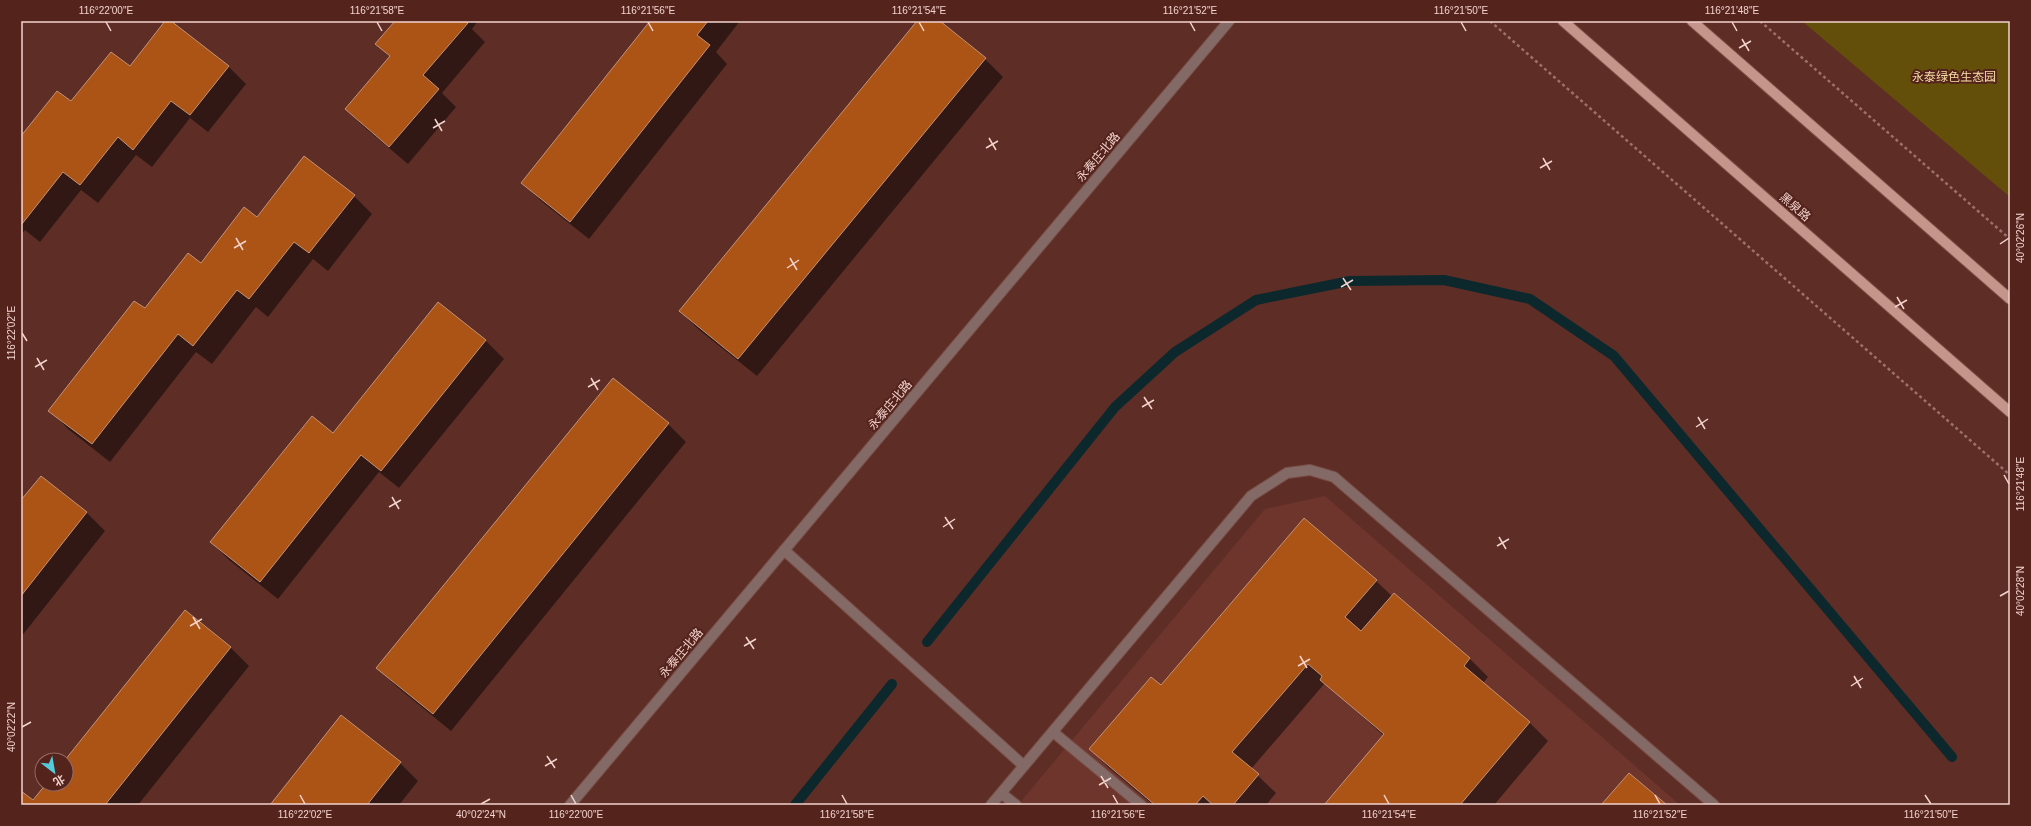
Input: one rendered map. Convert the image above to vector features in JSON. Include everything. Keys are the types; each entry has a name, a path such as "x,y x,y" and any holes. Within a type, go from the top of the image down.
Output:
{"main road":[{"name":"黑泉路","path":"1562,21 2010,412"},
{"path":"1692,21 2010,299"}],"street":[{"name":"永泰庄北路","path":"570,805 1229,21"},
{"path":"991,805 1251,496 1287,473 1310,470 1334,478 1714,805"},
{"path":"784,550 1024,766"},
{"path":"1053,732 1141,805"},
{"path":"1001,793 1016,805"}],"path":[{"path":"1490,21 2010,475"},
{"path":"1760,21 2010,239"}],"shaded area":[{"path":"1325,496 1680,805 1018,805 1265,509"}],"green space":[{"name":"永泰绿色生态园","path":"1802,21 2010,21 2010,197"}],"building":[{"path":"165,21 171,21 229,66 190,115 171,101 133,150 118,137 80,185 63,172 22,224 21,136 57,91 71,101 111,52 130,66"},
{"path":"395,21 465,21 468,23 423,75 439,89 389,147 345,109 390,56 375,44"},
{"path":"650,21 708,21 697,35 710,45 570,222 521,183"},
{"path":"917,21 940,21 986,58 738,359 679,311"},
{"path":"304,156 355,195 309,253 294,242 249,299 237,290 193,346 178,334 92,444 48,411 134,301 145,308 188,253 201,263 244,207 257,217"},
{"path":"438,302 486,340 381,471 361,455 260,582 210,542 312,416 333,433"},
{"path":"613,378 669,423 433,714 376,668"},
{"path":"41,476 87,512 21,596 21,500"},
{"path":"1304,518 1377,580 1345,617 1361,631 1394,593 1470,658 1464,666 1530,722 1460,805 1324,805 1384,734 1320,680 1322,676 1308,664 1232,752 1259,774 1233,805 1213,805 1203,796 1195,805 1155,805 1089,749 1151,677 1161,685"},
{"path":"185,610 231,647 105,805 21,805 21,791 33,800 40,792 74,792 74,752 71,752"},
{"path":"341,715 401,762 367,805 270,805"},
{"path":"1629,773 1667,805 1601,805"}],"waterway":[{"path":"927,642 1115,407 1175,352 1256,300 1350,281 1444,280 1530,299 1614,356 1952,757"},
{"path":"795,805 892,684"}]}
